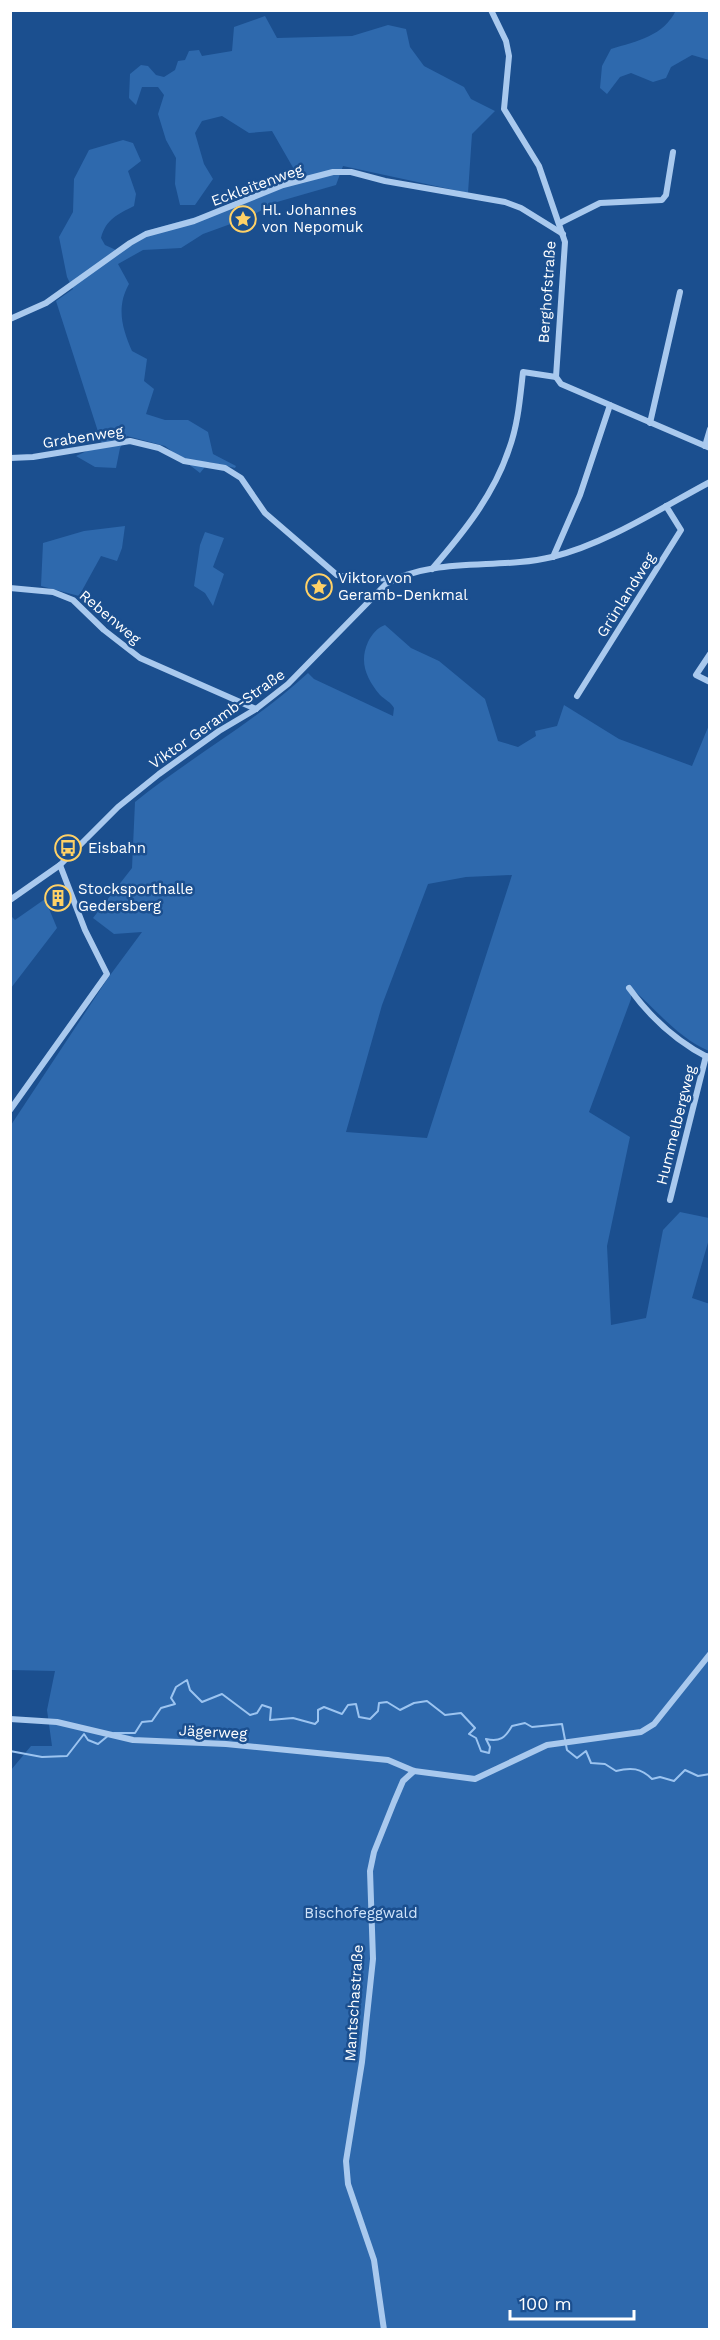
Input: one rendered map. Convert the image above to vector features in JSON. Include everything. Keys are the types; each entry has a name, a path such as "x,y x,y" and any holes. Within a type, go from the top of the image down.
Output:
{"street":[{"name":"Berghofstraße","path":"491,10 509,56 504,109 538,166 563,234 565,252 558,315 556,377"},
{"path":"560,223 600,203 662,200 666,195 673,152"},
{"name":"Eckleitenweg","path":"10,319 46,303 146,234 204,217 283,185 333,172 351,172 385,181 505,202 521,208 563,234"},
{"path":"650,423 680,292"},
{"path":"432,569 474,517 504,464 514,433 523,372 556,377 561,384 707,447 710,429"},
{"path":"553,557 580,495 610,405"},
{"name":"Grabenweg","path":"10,458 33,457 130,441 159,448 184,461 225,468 241,478 265,513 337,575 356,579 397,578"},
{"name":"Viktor Geramb-Straße","path":"10,900 60,865 118,807 159,774 219,731 256,709 294,680 371,597 397,578 432,569 553,557 587,545 710,482"},
{"name":"Grünlandweg","path":"577,696 681,530 666,506"},
{"name":"Rebenweg","path":"10,588 53,592 72,600 104,630 147,662 256,709"},
{"path":"710,654 696,675 710,682"},
{"path":"10,1110 107,974 85,930 60,865"},
{"name":"Hummelbergweg","path":"629,988 644,1008 670,1033 708,1057 670,1200"},
{"path":"414,1772 475,1779 556,1742 627,1736 654,1724 710,1654"},
{"name":"Jägerweg","path":"10,1719 51,1721 133,1740 302,1750 388,1760 414,1772"},
{"name":"Mantschastraße","path":"384,2330 374,2260 348,2184 346,2161 349,2129 362,2062 373,1959 370,1871 374,1852 403,1781 414,1772"}],"green space":[{"path":"676,10 709,11 709,60 692,55 671,67 666,78 653,82 631,73 620,77 607,94 600,88 602,66 611,49 657,32 671,19"},
{"path":"265,16 277,38 352,36 388,25 406,29 410,47 424,66 464,87 471,99 495,111 472,134 468,193 343,166 336,185 277,202 247,218 203,234 181,248 143,250 118,264 129,284 122,309 125,334 132,351 147,359 144,381 154,389 146,414 165,420 188,420 208,432 213,454 236,466 235,468 209,462 200,473 165,446 127,436 120,448 116,468 95,467 76,456 102,444 56,301 73,289 67,277 59,237 73,212 74,179 89,150 123,140 133,143 141,161 128,171 136,194 134,206 109,222 101,238 105,245 116,250 143,232 213,212 299,178 272,131 249,133 222,116 202,121 195,133 204,164 213,179 195,205 180,205 175,184 176,158 166,140 158,114 164,95 158,87 142,87 136,105 129,98 130,74 141,65 148,66 156,75 164,77 175,70 178,61 185,60 189,51 199,50 202,56 232,51 234,27"},
{"path":"125,526 122,548 117,561 101,556 79,596 41,586 43,543 84,531"},
{"path":"205,532 224,538 213,567 224,574 213,606 205,593 194,586 200,545"},
{"name":"Bischofeggwald","path":"385,625 411,648 439,661 485,699 498,741 518,747 536,736 535,731 557,726 564,705 619,739 692,766 709,725 709,1051 687,1039 631,988 631,999 589,1112 630,1137 607,1246 611,1325 646,1318 663,1230 680,1212 709,1218 709,1239 692,1298 710,1304 709,2329 11,2329 11,1770 31,1746 52,1746 47,1710 55,1671 11,1670 11,1125 108,978 142,932 114,934 93,918 132,868 135,802 266,708 308,673 314,679 393,716 394,708 375,689 365,670 364,663 368,642","holes":["512,875 427,1138 346,1132 382,1005 428,884 466,877"]},
{"path":"45,899 57,928 11,988 11,916 15,920"}],"waterway":[{"path":"114,1733 135,1733 142,1722 152,1721 161,1708 175,1704 171,1698 176,1687 187,1680 190,1690 202,1702 222,1694 250,1715 257,1713 262,1705 271,1708 270,1720 293,1718 315,1724 318,1721 318,1710 324,1707 342,1714 348,1705 356,1704 359,1717 370,1719 378,1711 379,1703 387,1702 400,1710 414,1703 427,1701 445,1715 461,1713 475,1728 469,1734 476,1738 481,1751 489,1753 490,1747 486,1739 502,1738 512,1726 525,1723 532,1727 562,1724 567,1750 577,1758 586,1751 591,1763 605,1764 616,1771 636,1769 652,1779 660,1777 674,1781 685,1770 698,1776 710,1774"},
{"path":"10,1751 42,1757 67,1756 84,1734 88,1740 98,1744 109,1735"}],"place":[{"name":"Hl. Johannes von Nepomuk","path":"243,219"},
{"name":"Viktor von Geramb-Denkmal","path":"319,587"},
{"name":"Eisbahn","path":"68,848"},
{"name":"Stocksporthalle Gedersberg","path":"58,898"}]}
